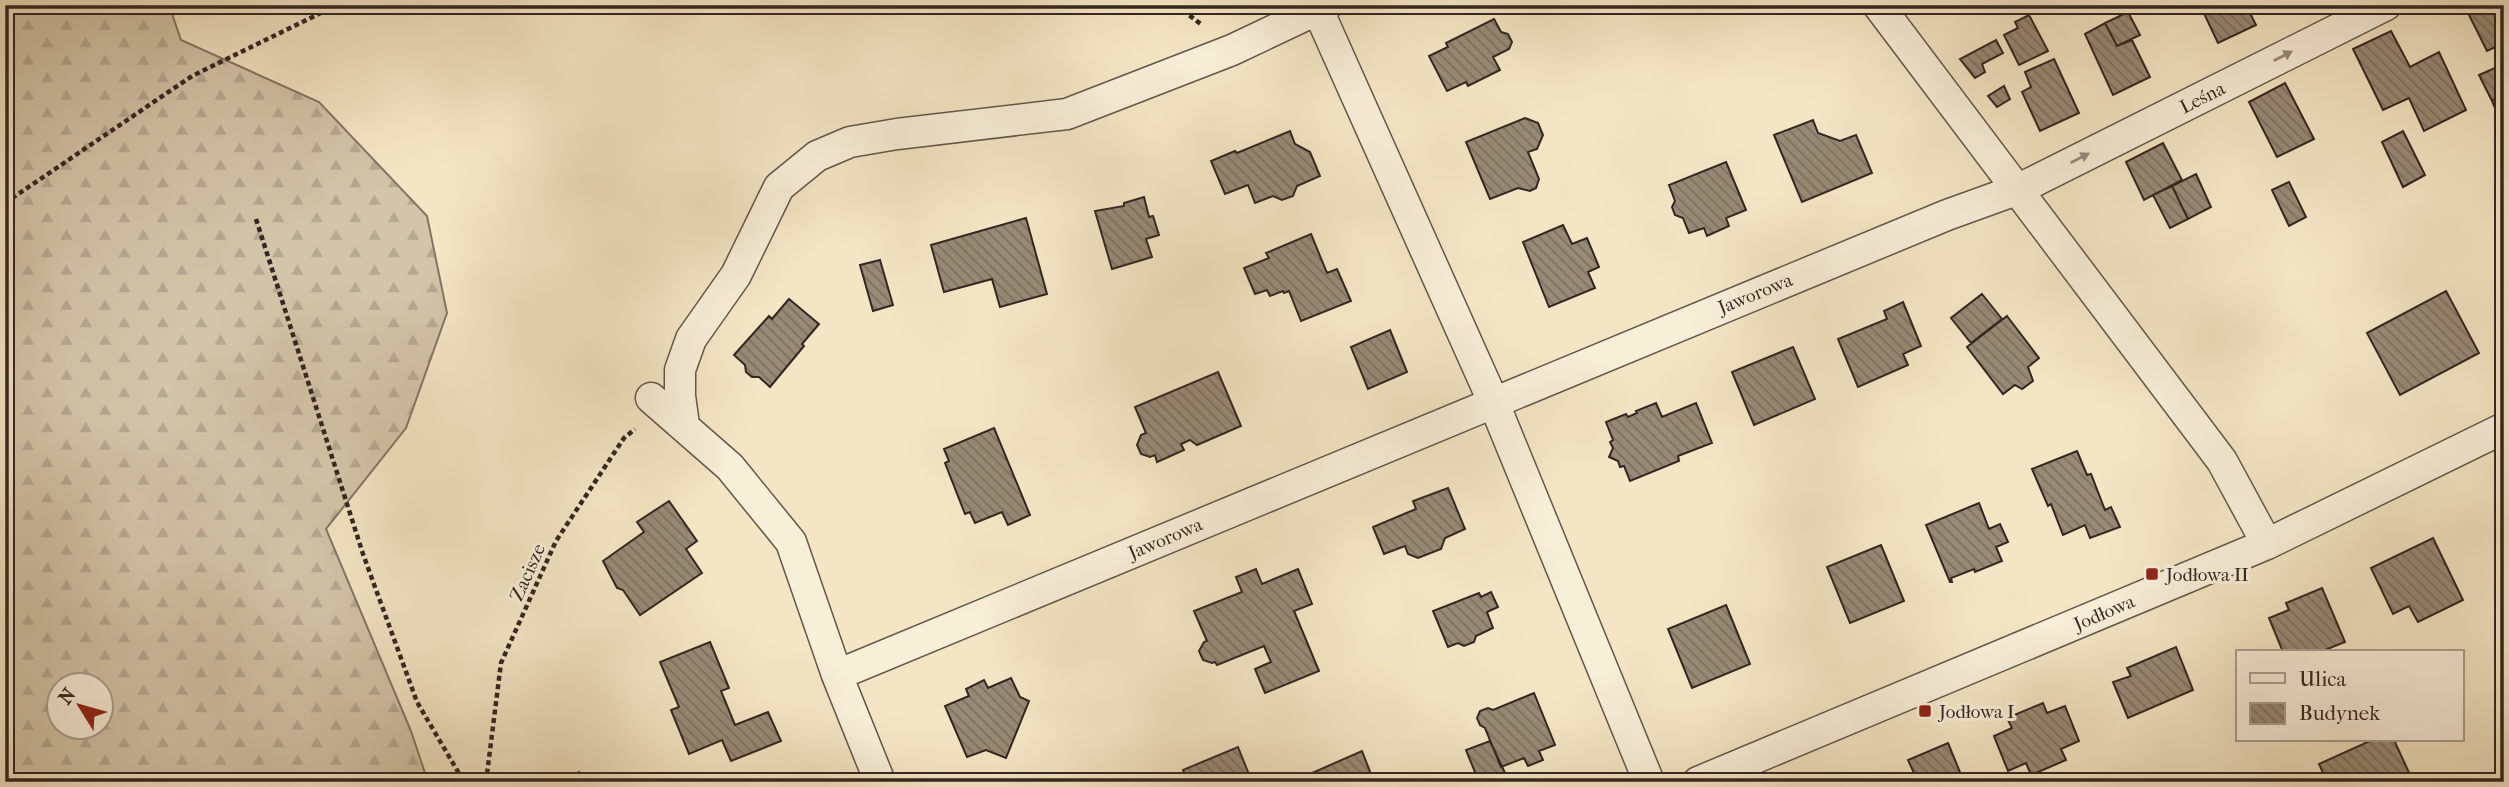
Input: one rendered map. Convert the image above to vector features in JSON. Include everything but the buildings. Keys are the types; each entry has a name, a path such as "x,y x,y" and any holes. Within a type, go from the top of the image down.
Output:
{"street":[{"path":"1878,5 2222,461 2267,544"},
{"name":"Leśna","path":"2019,189 2386,5"},
{"path":"684,425 680,370 691,339 736,275 779,187 817,156 850,142 897,134 1067,114 1220,55 1323,8 1493,401 1649,782"},
{"name":"Jaworowa","path":"837,675 1493,401 1935,220 2019,189"},
{"path":"656,402 730,467 792,542 837,675 880,782"},
{"name":"Jodłowa","path":"1698,782 2267,544 2504,428"}],"path":[{"path":"5,203 192,76 337,5"},
{"path":"256,219 363,554 417,702 464,782"},
{"name":"Zacisze","path":"486,782 501,663 556,541 624,438 656,402"}],"green space":[{"path":"5,5 169,5 181,40 319,102 427,216 447,313 406,428 326,529 411,731 428,782 5,782"}],"place":[{"name":"Jodłowa II","path":"2152,574"},
{"name":"Jodłowa I","path":"1925,711"}]}
